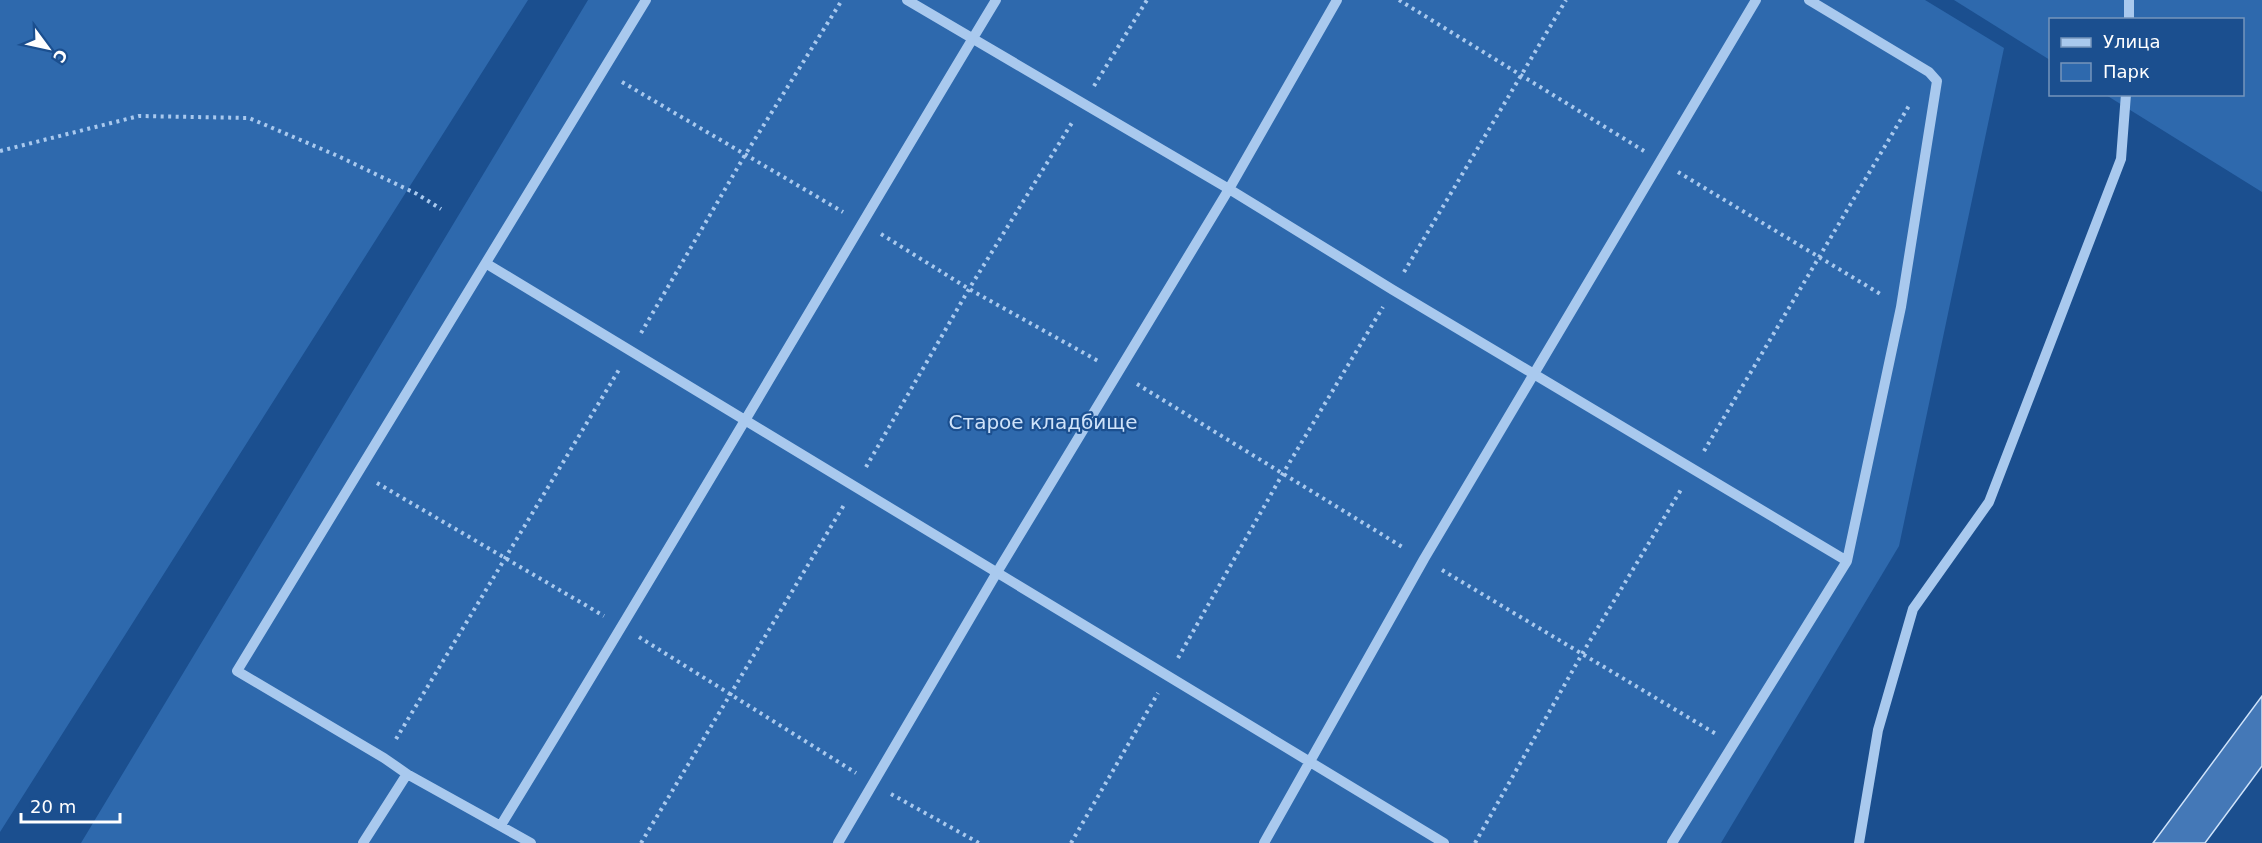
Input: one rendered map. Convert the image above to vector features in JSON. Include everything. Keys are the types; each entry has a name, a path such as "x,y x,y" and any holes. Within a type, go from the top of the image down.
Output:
{"lane":[{"path":"531,843 407,774 237,671 360,473 646,0"},
{"path":"907,0 1229,189 1393,290 1847,561"},
{"path":"501,825 748,419 861,222 996,0"},
{"path":"838,843 996,574 1229,189 1337,0"},
{"path":"1264,843 1424,560 1756,0"},
{"path":"1672,843 1847,561 1901,306 1937,81 1929,72 1809,0"},
{"path":"2129,0 2129,18"},
{"path":"1860,843 1878,730 1913,609 1989,502 2121,159 2126,96"},
{"path":"487,264 748,419 996,574 1444,843"},
{"path":"363,843 407,774"}],"path":[{"path":"384,758 631,351 745,155 842,0"},
{"path":"641,843 732,694 969,289 1147,0"},
{"path":"1071,843 1282,475 1566,0"},
{"path":"602,70 861,222 969,289 1119,373 1282,475 1732,743"},
{"path":"0,151 138,117 249,118 358,165 417,194 441,209"},
{"path":"360,473 623,627 874,784 979,843"}],"green space":[{"path":"0,0 528,0 0,832"},
{"name":"Старое кладбище","path":"588,0 1925,0 2004,48 1899,546 1721,843 81,843"},
{"path":"1954,0 2262,0 2262,192 2108,96 2244,96 2244,18 2049,18 2049,59"}],"building":[{"path":"2262,696 2262,766 2205,843 2153,843"}]}
